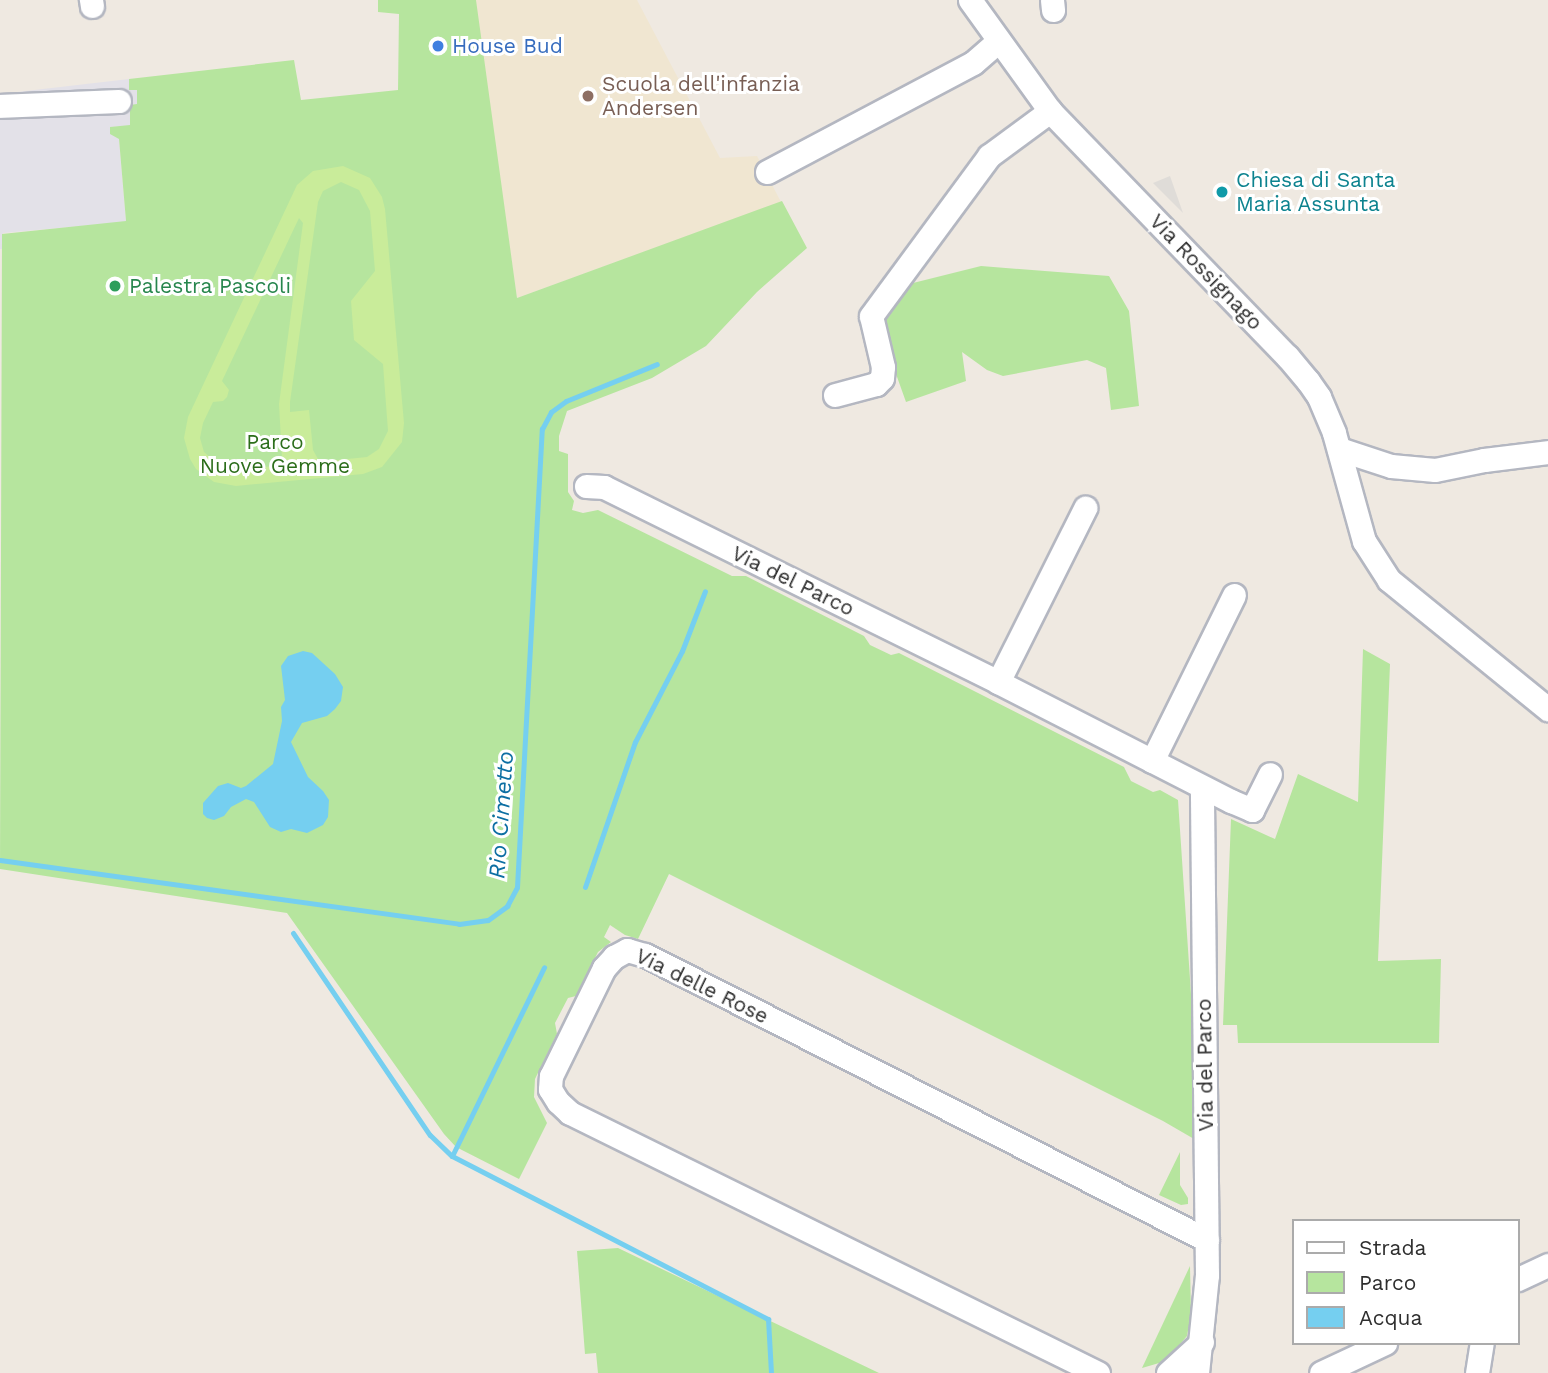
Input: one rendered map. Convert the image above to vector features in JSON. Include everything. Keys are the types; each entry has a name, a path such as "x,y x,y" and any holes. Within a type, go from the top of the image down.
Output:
{"street":[{"name":"Via Rossignago","path":"970,0 997,42 1050,111 1287,356 1319,397 1339,449 1364,541 1389,580 1548,709"},
{"path":"767,172 973,63 997,42"},
{"path":"0,106 119,101"},
{"path":"835,395 876,384 882,378 883,367 871,316 989,156 1050,111"},
{"path":"1339,449 1391,466 1423,470 1548,452"},
{"name":"Via del Parco","path":"586,486 604,487 999,682 1202,788 1252,810 1270,774"},
{"path":"999,682 1085,508"},
{"path":"1152,761 1234,595"},
{"name":"Via del Parco","path":"1197,1373 1202,1342 1207,1240 1202,788"},
{"name":"Via delle Rose","path":"1094,1373 570,1113 558,1102 550,1089 551,1076 604,968 614,957 627,950 645,955 1207,1240"},
{"path":"1520,1278 1548,1265"},
{"path":"1168,1373 1202,1342"},
{"path":"1321,1373 1381,1345"},
{"path":"1477,1373 1482,1345"}],"shaded area":[{"name":"Scuola dell'infanzia Andersen","path":"474,0 637,0 720,158 757,156 781,202 517,298"},
{"path":"129,79 129,90 137,90 137,105 130,105 130,126 110,127 119,139 126,222 3,233 4,249 0,249 0,94"},
{"path":"1170,176 1183,213 1153,183"}],"green space":[{"name":"Parco Nuove Gemme","path":"378,0 476,0 517,298 782,201 807,248 757,292 706,346 652,378 567,411 559,436 559,451 568,454 568,492 574,501 572,510 583,513 598,510 732,576 746,576 864,636 870,645 891,655 899,653 1124,767 1131,781 1153,792 1160,790 1178,800 1201,1143 1163,1121 669,874 638,939 625,935 610,925 604,937 611,942 598,952 576,996 568,998 555,1023 557,1034 535,1079 534,1097 547,1123 519,1179 456,1147 444,1134 287,913 0,869 2,234 126,221 119,139 110,134 110,127 130,125 130,105 137,104 137,90 129,90 129,79 294,60 301,100 398,90 399,14 378,12"},
{"path":"343,166 370,178 382,197 404,423 402,442 382,467 363,474 236,486 214,482 196,469 190,459 184,438 188,417 297,185 313,171","holes":["341,182 359,190 370,211 375,271 351,301 354,340 383,364 388,431 379,449 367,457 327,461 318,459 313,450 309,410 290,412 290,402 318,202 323,191","299,218 303,223 279,404 282,458 274,466 236,470 221,467 204,452 200,438 203,423 213,402 223,401 227,397 229,390 222,381"]},
{"path":"981,266 1109,276 1129,311 1139,406 1111,410 1106,368 1087,360 1003,376 987,370 962,352 966,381 906,402 876,318 905,285"},
{"path":"1363,649 1390,664 1378,961 1441,959 1439,1043 1238,1043 1237,1025 1223,1025 1231,819 1275,839 1298,774 1358,802"},
{"path":"1180,1152 1180,1185 1188,1198 1188,1204 1181,1205 1159,1195"},
{"path":"618,1248 879,1373 598,1373 596,1353 585,1354 577,1251"},
{"path":"1190,1266 1191,1315 1187,1336 1166,1361 1142,1368"}],"water":[{"path":"303,651 312,653 335,674 343,687 341,701 335,709 327,716 302,723 291,742 308,777 329,800 328,817 323,825 307,833 291,829 281,832 270,827 254,802 246,799 231,807 224,816 214,820 207,818 203,814 203,803 218,786 228,783 241,788 246,786 273,764 282,721 281,707 285,700 281,666 288,656"}],"waterway":[{"name":"Rio Cimetto","path":"0,860 459,924 488,920 507,906 517,887 542,429 551,412 566,401 657,364"},
{"path":"585,887 635,742 682,651 705,591"},
{"path":"293,933 430,1135 452,1156 768,1319 771,1373"},
{"path":"452,1156 544,967"}],"place":[{"name":"House Bud","path":"438,46"},
{"name":"Scuola dell'infanzia Andersen","path":"588,96"},
{"name":"Chiesa di Santa Maria Assunta","path":"1222,192"},
{"name":"Palestra Pascoli","path":"115,286"}]}
